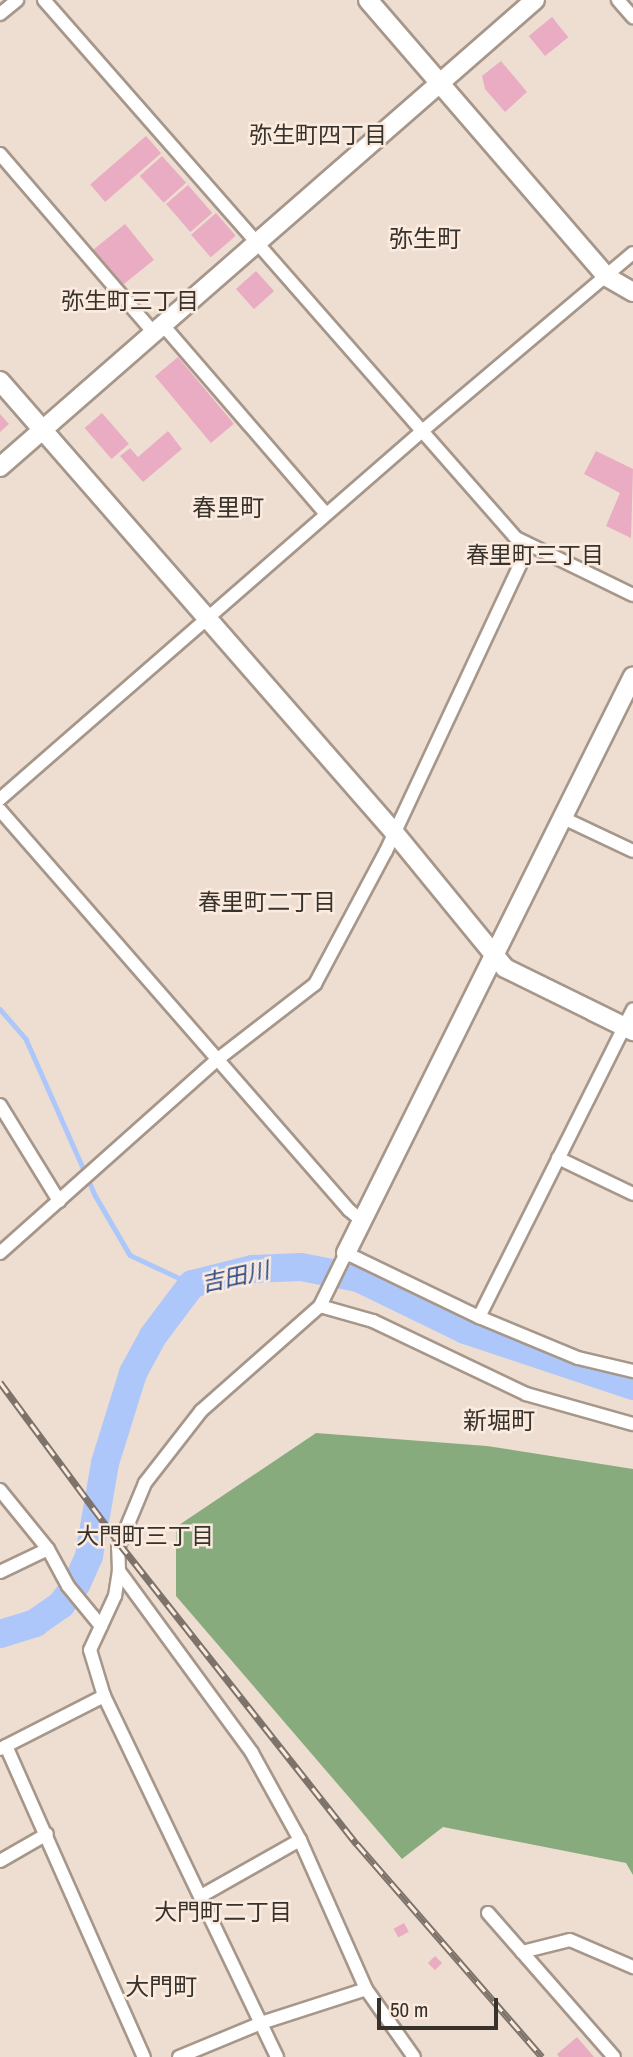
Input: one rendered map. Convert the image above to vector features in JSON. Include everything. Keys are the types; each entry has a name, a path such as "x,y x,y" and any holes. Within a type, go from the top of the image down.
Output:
{"street":[{"path":"0,15 17,0"},
{"path":"44,0 516,538 633,595"},
{"path":"368,0 607,277 633,292"},
{"path":"0,467 535,0"},
{"path":"618,0 633,17"},
{"path":"0,154 326,514"},
{"path":"0,799 421,432 633,253"},
{"path":"0,381 393,831 505,968 629,1029"},
{"path":"0,1253 218,1059 315,984 325,970 393,831 529,546"},
{"path":"277,2057 104,1696 90,1650 97,1623 115,1596 120,1543 145,1483 160,1460 201,1411 322,1302 633,676"},
{"path":"0,810 349,1210 362,1221"},
{"path":"563,818 633,850"},
{"path":"479,1317 558,1158 629,1029 633,1009"},
{"path":"0,1105 59,1201"},
{"path":"558,1158 633,1194"},
{"path":"342,1259 578,1358 633,1371"},
{"path":"322,1302 373,1321 526,1394 633,1424"},
{"path":"0,1490 48,1549 68,1586 97,1623"},
{"path":"0,1572 48,1549"},
{"path":"119,1571 253,1753 300,1840 366,1989 414,2057"},
{"path":"104,1696 3,1747 47,1834 144,2057"},
{"path":"0,1861 47,1834"},
{"path":"201,1896 300,1840"},
{"path":"488,1913 614,2057"},
{"path":"522,1952 570,1940 633,1967"},
{"path":"178,2057 261,2023 366,1989"}],"green space":[{"path":"316,1433 487,1446 633,1469 633,1875 626,1863 443,1827 402,1859 176,1596 176,1527"}],"building":[{"path":"552,17 568,37 545,56 529,36"},
{"path":"501,61 527,92 505,112 485,89 482,76"},
{"path":"146,136 161,153 105,202 90,185"},
{"path":"162,156 186,183 164,203 140,176"},
{"path":"188,185 212,213 190,232 166,204"},
{"path":"216,213 236,236 211,257 191,235"},
{"path":"125,224 154,260 121,286 92,250"},
{"path":"256,271 274,291 254,309 236,289"},
{"path":"178,357 234,424 211,443 155,376"},
{"path":"102,413 129,444 112,459 85,428"},
{"path":"0,414 9,424 0,432"},
{"path":"168,431 182,449 143,482 120,456 130,448 138,457"},
{"path":"596,451 633,469 631,538 606,526 620,493 584,474"},
{"path":"404,1923 409,1932 398,1938 394,1929"},
{"path":"435,1956 442,1963 435,1970 428,1963"},
{"path":"577,2037 594,2057 559,2057 557,2054"}],"waterway":[{"path":"0,1009 26,1039 95,1195 130,1255 192,1284"},
{"name":"吉田川","path":"0,1634 35,1623 61,1605 77,1583 89,1556 105,1463 133,1373 153,1336 192,1284 252,1269 301,1267 358,1278 465,1330 633,1386"}],"railway":[{"path":"0,1382 119,1543 357,1844 542,2057"}],"district":[{"name":"弥生町四丁目","path":"318,135"},
{"name":"弥生町","path":"425,239"},
{"name":"弥生町三丁目","path":"130,301"},
{"name":"春里町","path":"228,508"},
{"name":"春里町三丁目","path":"535,555"},
{"name":"春里町二丁目","path":"267,902"},
{"name":"新堀町","path":"499,1421"},
{"name":"大門町三丁目","path":"145,1536"},
{"name":"大門町二丁目","path":"223,1912"},
{"name":"大門町","path":"161,1987"}]}
